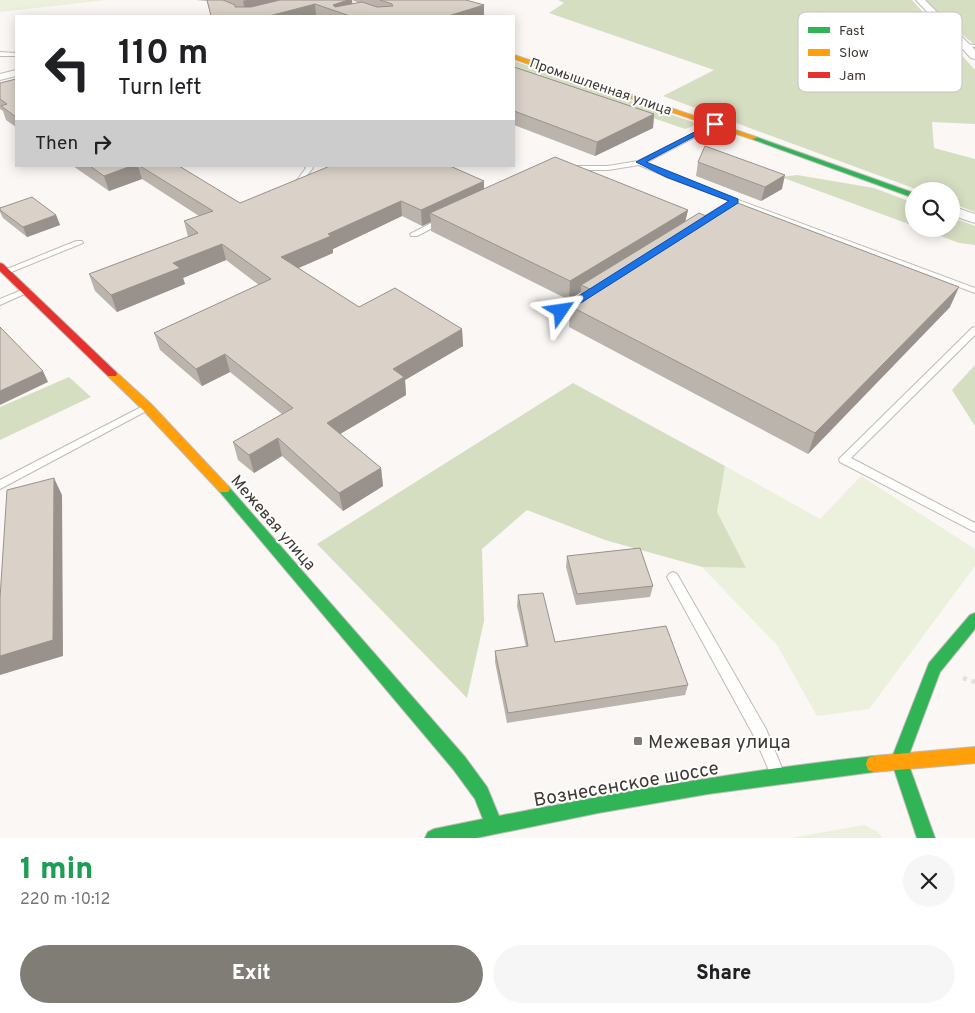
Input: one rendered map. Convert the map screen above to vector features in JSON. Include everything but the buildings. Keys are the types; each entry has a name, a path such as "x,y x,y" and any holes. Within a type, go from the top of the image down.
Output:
{"street":[{"path":"920,0 932,12"},
{"path":"964,45 975,56"},
{"name":"Промышленная улица","path":"515,56 809,156 905,193"},
{"path":"0,78 15,73"},
{"path":"960,213 975,219"},
{"name":"Межевая улица","path":"3,269 147,407 238,504 448,750 481,793 494,825"},
{"path":"926,838 900,760 934,668 975,619"},
{"name":"Вознесенское шоссе","path":"434,838 549,812 778,775 900,760 975,755"}],"lane":[{"path":"964,45 975,46"},
{"path":"0,54 15,55"},
{"path":"563,168 608,168 640,162 715,124"},
{"path":"640,162 669,176 975,291"},
{"path":"296,185 310,168 308,167"},
{"path":"694,227 735,201"},
{"path":"414,234 449,217"},
{"path":"3,269 79,243"},
{"path":"561,311 603,285"},
{"path":"0,302 27,291"},
{"path":"975,330 844,459 975,528"},
{"path":"0,485 147,407"},
{"path":"673,577 761,734 778,775"}],"path":[{"path":"960,677 975,682"}],"green space":[{"path":"0,0 107,0 0,12"},
{"path":"558,0 912,0 923,12 798,12 798,92 962,92 962,56 975,70 975,124 932,122 934,148 975,159 975,212 960,206 960,182 905,182 905,185 663,96 714,70 549,13 564,3"},
{"path":"926,0 975,0 975,45 962,34 962,12 938,12"},
{"path":"515,61 699,124 685,129 515,70"},
{"path":"797,175 874,188 905,200 905,223 781,177"},
{"path":"960,220 975,226 975,245 959,243 943,237 960,237"},
{"path":"975,365 975,426 952,390"},
{"path":"69,377 91,397 0,440 0,407"},
{"path":"573,383 725,466 717,512 746,568 702,567 605,540 527,510 482,549 484,621 467,698 317,544"},
{"path":"725,466 820,519 861,476 975,549 975,566 869,709 817,716 777,645 702,567 746,568 716,512"},
{"path":"864,825 878,832 882,838 791,838"}],"traffic: fast":[{"path":"754,138 905,193"},
{"path":"224,489 459,763 481,793 494,825"},
{"path":"926,838 899,760 934,668 975,619"},
{"path":"434,838 653,795 819,770 874,764"}],"traffic: slow":[{"path":"515,57 754,138"},
{"path":"112,374 147,407 224,489"},
{"path":"874,764 975,755"}],"traffic: jam":[{"path":"0,266 112,374"}],"place":[{"name":"Межевая улица","path":"638,741"}],"route":[{"path":"561,311 735,201 669,176 640,162 715,124"}]}
